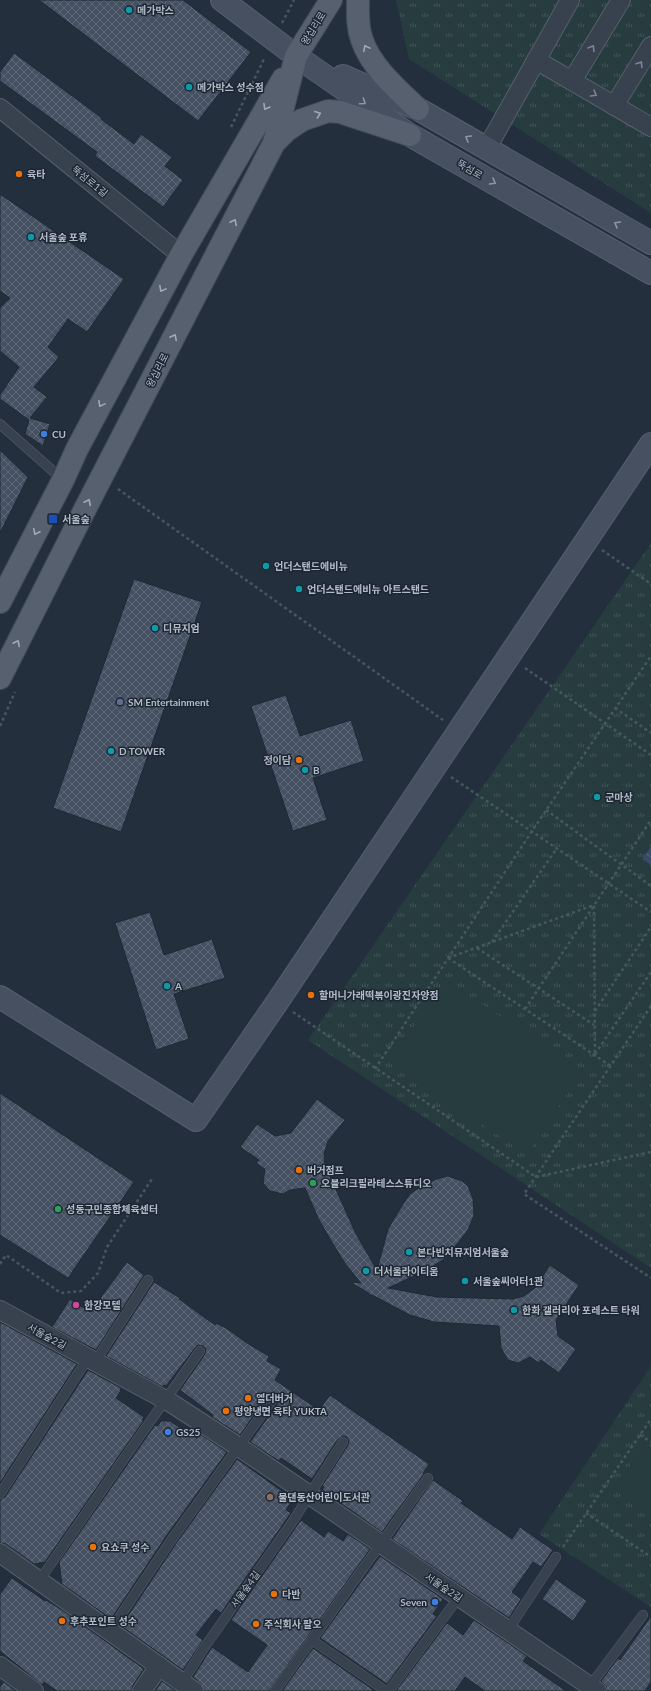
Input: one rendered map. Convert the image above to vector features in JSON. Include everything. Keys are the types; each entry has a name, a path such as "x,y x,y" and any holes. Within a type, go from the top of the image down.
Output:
{"main road":[{"name":"왕십리로","path":"0,600 63,480 77,450 181,255 327,0"},
{"name":"왕십리로","path":"0,678 101,477 274,143 296,56 331,0"},
{"path":"358,0 360,31 366,49 383,73 418,109"},
{"path":"274,143 287,130 302,120 328,111 340,112 410,135"}],"street":[{"name":"뚝섬로","path":"222,0 296,56 410,135 651,273"},
{"path":"487,148 570,0"},
{"path":"572,81 621,0"},
{"path":"614,106 651,46"},
{"name":"뚝섬로","path":"296,56 418,109 651,243"},
{"path":"536,60 651,127"},
{"name":"뚝섬로1길","path":"0,108 181,255"},
{"path":"0,997 196,1120 278,1001 651,444"},
{"name":"서울숲2길","path":"0,1310 166,1400 239,1447 594,1689"},
{"name":"서울숲4길","path":"0,1553 188,1687"},
{"path":"0,1666 34,1691"},
{"path":"142,1691 159,1666"}],"lane":[{"path":"0,424 63,480"},
{"path":"0,1494 91,1360 148,1280"},
{"path":"39,1581 200,1351"},
{"path":"110,1631 172,1539 273,1399"},
{"path":"310,1495 343,1442"},
{"path":"275,1691 428,1478"},
{"name":"서울숲4길","path":"188,1687 204,1648 310,1495"},
{"path":"508,1630 556,1557"},
{"path":"312,1640 387,1691 459,1597"},
{"name":"서울숲2길","path":"594,1689 643,1615"}],"path":[{"path":"101,477 458,731"},
{"path":"586,540 651,584"},
{"path":"508,656 651,755"},
{"path":"375,1069 546,810 651,656"},
{"path":"615,708 651,733"},
{"path":"435,766 651,912"},
{"path":"546,810 650,884"},
{"path":"525,1009 651,820"},
{"path":"492,942 556,848"},
{"path":"448,958 594,905"},
{"path":"594,905 595,1055"},
{"path":"595,1011 651,927"},
{"path":"477,948 595,1026"},
{"path":"448,958 611,1066"},
{"path":"595,1055 651,972"},
{"path":"278,1001 375,1069 536,1177 651,1152"},
{"path":"651,1006 524,1194 651,1278"},
{"path":"0,1264 6,1255 61,1293 81,1292 98,1272 107,1247 152,1179"},
{"path":"556,1557 651,1419"},
{"path":"640,1435 651,1442"},
{"path":"586,1513 651,1557"}],"green space":[{"path":"396,0 651,0 651,213 409,59"},
{"path":"651,543 651,1268 308,1040"},
{"path":"445,980 582,1071 527,1154 390,1063"},
{"path":"651,1366 651,1607 539,1534"},
{"path":"642,1448 651,1455 651,1515 614,1490"}],"water":[{"path":"651,847 651,865 642,859"}],"building":[{"name":"메가박스 성수점","path":"39,0 183,0 251,52 198,121"},
{"path":"14,53 102,118 101,119 134,144 141,134 172,157 165,166 183,180 163,207 95,156 97,152 0,81 0,72"},
{"name":"서울숲 포휴","path":"0,194 124,279 87,332 68,319 48,347 59,357 34,387 47,397 30,418 50,424 43,446 25,434 29,420 0,399 0,395 19,367 0,351 0,308 10,298 0,291"},
{"path":"0,450 28,477 0,533"},
{"path":"134,579 202,602 121,832 53,808"},
{"name":"B","path":"286,695 300,736 351,720 364,761 313,778 327,820 293,831 251,706"},
{"name":"A","path":"150,912 164,955 212,939 225,978 174,994 189,1039 156,1050 115,923"},
{"name":"성동구민종합체육센터","path":"0,1093 134,1182 68,1278 0,1235"},
{"path":"317,1099 345,1120 328,1141 324,1154 325,1165 356,1234 377,1270 388,1229 410,1194 420,1187 437,1179 448,1176 462,1181 468,1186 473,1199 474,1215 468,1230 446,1258 427,1270 388,1288 437,1297 513,1299 524,1296 535,1288 550,1265 579,1285 556,1320 558,1336 576,1349 559,1373 541,1360 539,1363 530,1357 518,1363 508,1360 501,1348 499,1326 434,1322 410,1315 372,1295 370,1296 370,1294 352,1283 361,1283 346,1265 333,1244 319,1220 305,1188 290,1190 283,1194 270,1191 263,1183 265,1169 256,1163 259,1160 240,1147 257,1124 275,1136 291,1133"},
{"path":"127,1262 144,1275 96,1350 52,1327 70,1299 90,1312"},
{"path":"154,1282 180,1298 179,1299 215,1325 216,1323 226,1328 269,1356 267,1361 281,1369 275,1380 319,1410 330,1395 429,1464 423,1473 424,1474 382,1532 322,1490 324,1487 322,1486 348,1445 349,1442 347,1437 343,1436 338,1439 312,1479 281,1458 279,1461 250,1442 278,1403 279,1397 276,1394 271,1393 268,1395 240,1435 212,1417 213,1415 180,1390 205,1354 206,1349 203,1346 198,1345 195,1348 166,1386 164,1385 163,1387 106,1356"},
{"path":"0,1322 77,1364 0,1483"},
{"path":"88,1370 121,1388 116,1398 144,1417 142,1420 144,1420 45,1562 34,1564 6,1544 0,1543 0,1500 5,1497"},
{"path":"161,1421 170,1421 197,1438 200,1434 227,1452 167,1535 111,1619 62,1584 59,1562 155,1425 158,1426"},
{"path":"237,1459 293,1499 286,1510 291,1513 221,1613 216,1609 196,1635 203,1640 183,1670 121,1626 177,1542"},
{"path":"433,1480 463,1501 461,1503 512,1539 520,1527 553,1550 541,1567 533,1562 512,1592 521,1599 509,1618 392,1539"},
{"path":"301,1520 324,1537 328,1531 343,1541 348,1534 370,1549 269,1691 204,1691 200,1683 193,1677 212,1647 248,1672 267,1645 231,1620"},
{"path":"380,1556 443,1599 433,1614 437,1616 387,1684 320,1638"},
{"path":"12,1578 45,1601 46,1600 65,1612 144,1669 133,1685 132,1691 57,1691 44,1682 42,1685 0,1651 0,1594"},
{"path":"556,1579 587,1601 573,1621 542,1599"},
{"path":"651,1616 651,1682 645,1691 607,1691 606,1686 601,1681 618,1658 620,1660"},
{"path":"474,1620 527,1656 523,1661 566,1691 485,1691 465,1677 455,1691 396,1691 447,1623 463,1635"},
{"path":"313,1648 375,1691 282,1691"},
{"path":"162,1681 176,1691 155,1691"},
{"path":"4,1682 16,1691 0,1691 0,1687"}],"place":[{"name":"메가박스","path":"129,10"},
{"name":"메가박스 성수점","path":"189,87"},
{"name":"육타","path":"19,174"},
{"name":"서울숲 포휴","path":"31,237"},
{"name":"CU","path":"44,434"},
{"name":"서울숲","path":"53,519"},
{"name":"언더스탠드에비뉴","path":"266,566"},
{"name":"언더스탠드에비뉴 아트스탠드","path":"299,589"},
{"name":"디뮤지엄","path":"155,628"},
{"name":"SM Entertainment","path":"120,702"},
{"name":"D TOWER","path":"111,751"},
{"name":"정이담","path":"299,760"},
{"name":"B","path":"305,770"},
{"name":"군마상","path":"597,797"},
{"name":"A","path":"167,986"},
{"name":"할머니가래떡볶이광진자양점","path":"311,995"},
{"name":"버거점프","path":"299,1170"},
{"name":"오블리크필라테스스튜디오","path":"313,1183"},
{"name":"성동구민종합체육센터","path":"58,1209"},
{"name":"본다빈치뮤지엄서울숲","path":"409,1252"},
{"name":"더서울라이티움","path":"366,1271"},
{"name":"서울숲씨어터1관","path":"465,1281"},
{"name":"한강모텔","path":"76,1305"},
{"name":"한화 갤러리아 포레스트 타워","path":"514,1310"},
{"name":"엘더버거","path":"248,1398"},
{"name":"평양냉면 육타 YUKTA","path":"226,1411"},
{"name":"GS25","path":"168,1432"},
{"name":"물댄동산어린이도서관","path":"270,1497"},
{"name":"요쇼쿠 성수","path":"93,1547"},
{"name":"다반","path":"274,1594"},
{"name":"Seven","path":"435,1602"},
{"name":"후추포인트 성수","path":"62,1621"},
{"name":"주식회사 팔오","path":"256,1624"}]}
